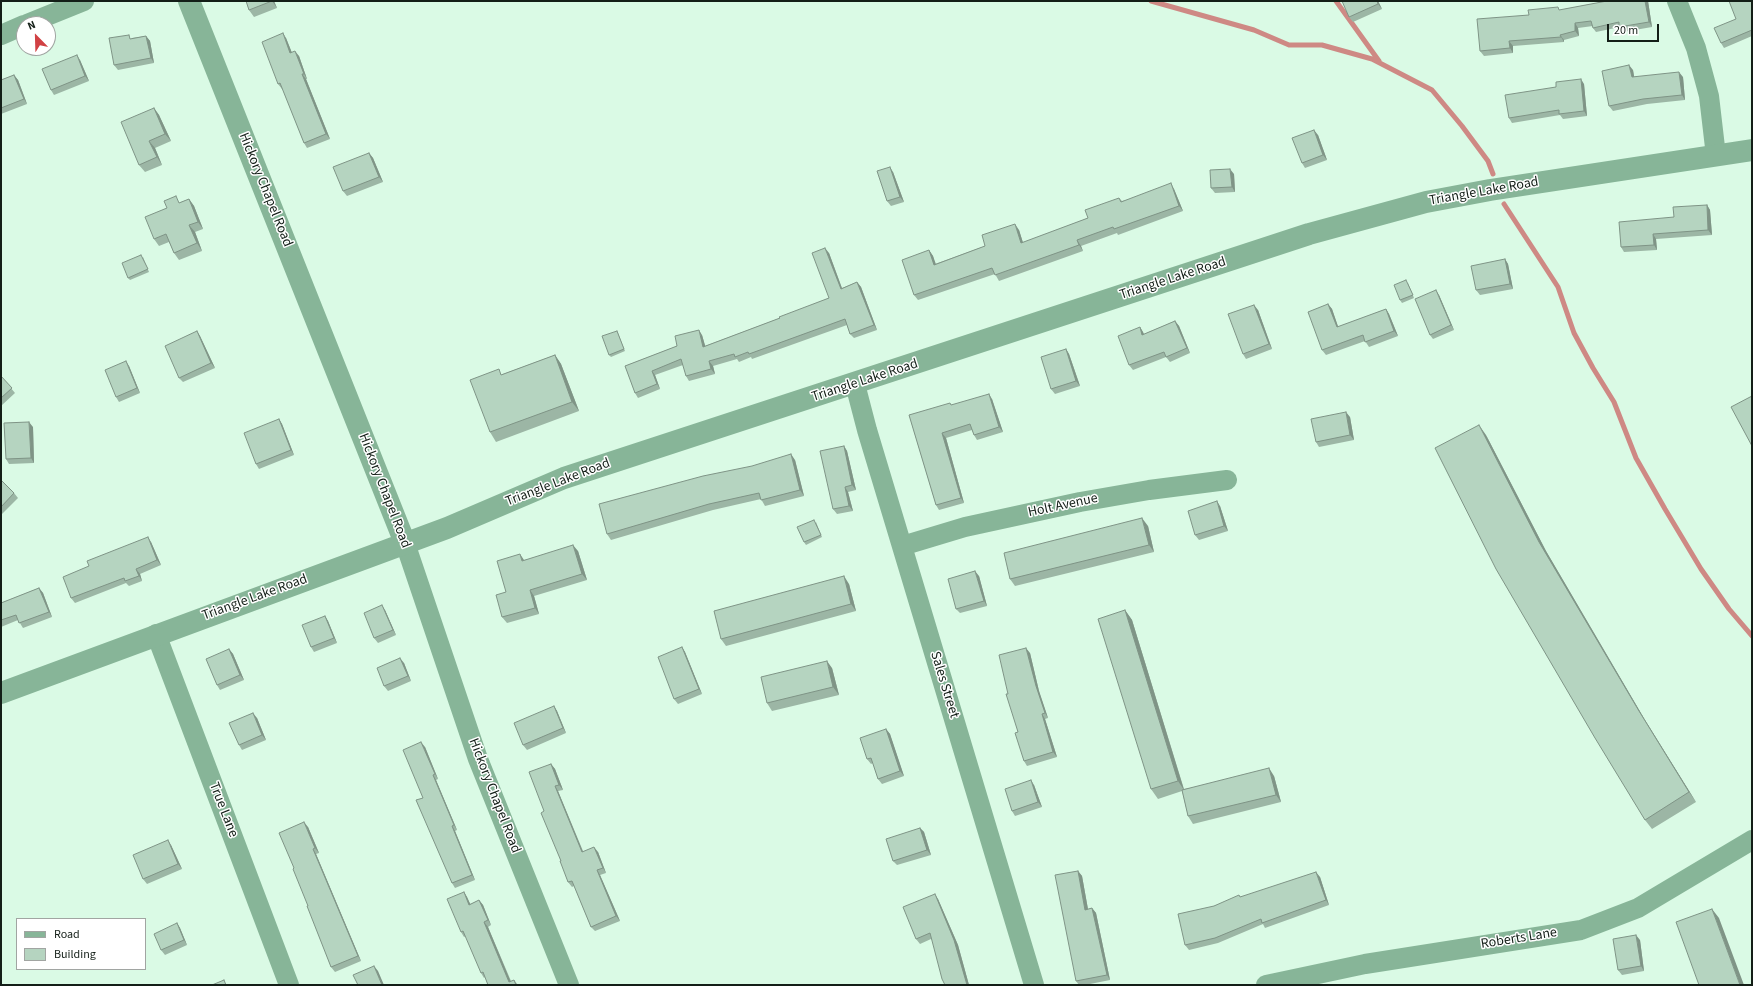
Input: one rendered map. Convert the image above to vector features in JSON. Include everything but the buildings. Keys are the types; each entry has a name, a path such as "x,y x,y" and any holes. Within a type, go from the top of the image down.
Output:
{"street":[{"path":"47,16 84,1"},
{"name":"Hickory Chapel Road","path":"189,1 405,543 478,759 569,985"},
{"path":"1677,1 1696,48 1707,89 1716,156"},
{"path":"1,35 16,28"},
{"name":"Triangle Lake Road","path":"1,692 447,528 564,478 1310,234 1426,202 1490,190 1752,150"},
{"name":"Sales Street","path":"855,384 867,430 1034,985"},
{"name":"Holt Avenue","path":"902,546 965,527 1080,502 1149,490 1228,480"},
{"name":"True Lane","path":"156,634 289,985"},
{"name":"Roberts Lane","path":"1266,985 1365,964 1581,930 1638,908 1752,840"}],"waterway":[{"path":"1151,1 1254,30 1289,45 1322,45 1372,59 1432,90 1462,126 1488,161 1493,174"},
{"path":"1336,1 1379,61"},
{"path":"1504,204 1558,287 1574,333 1614,402 1636,458 1665,509 1701,569 1729,609 1752,636"}]}
